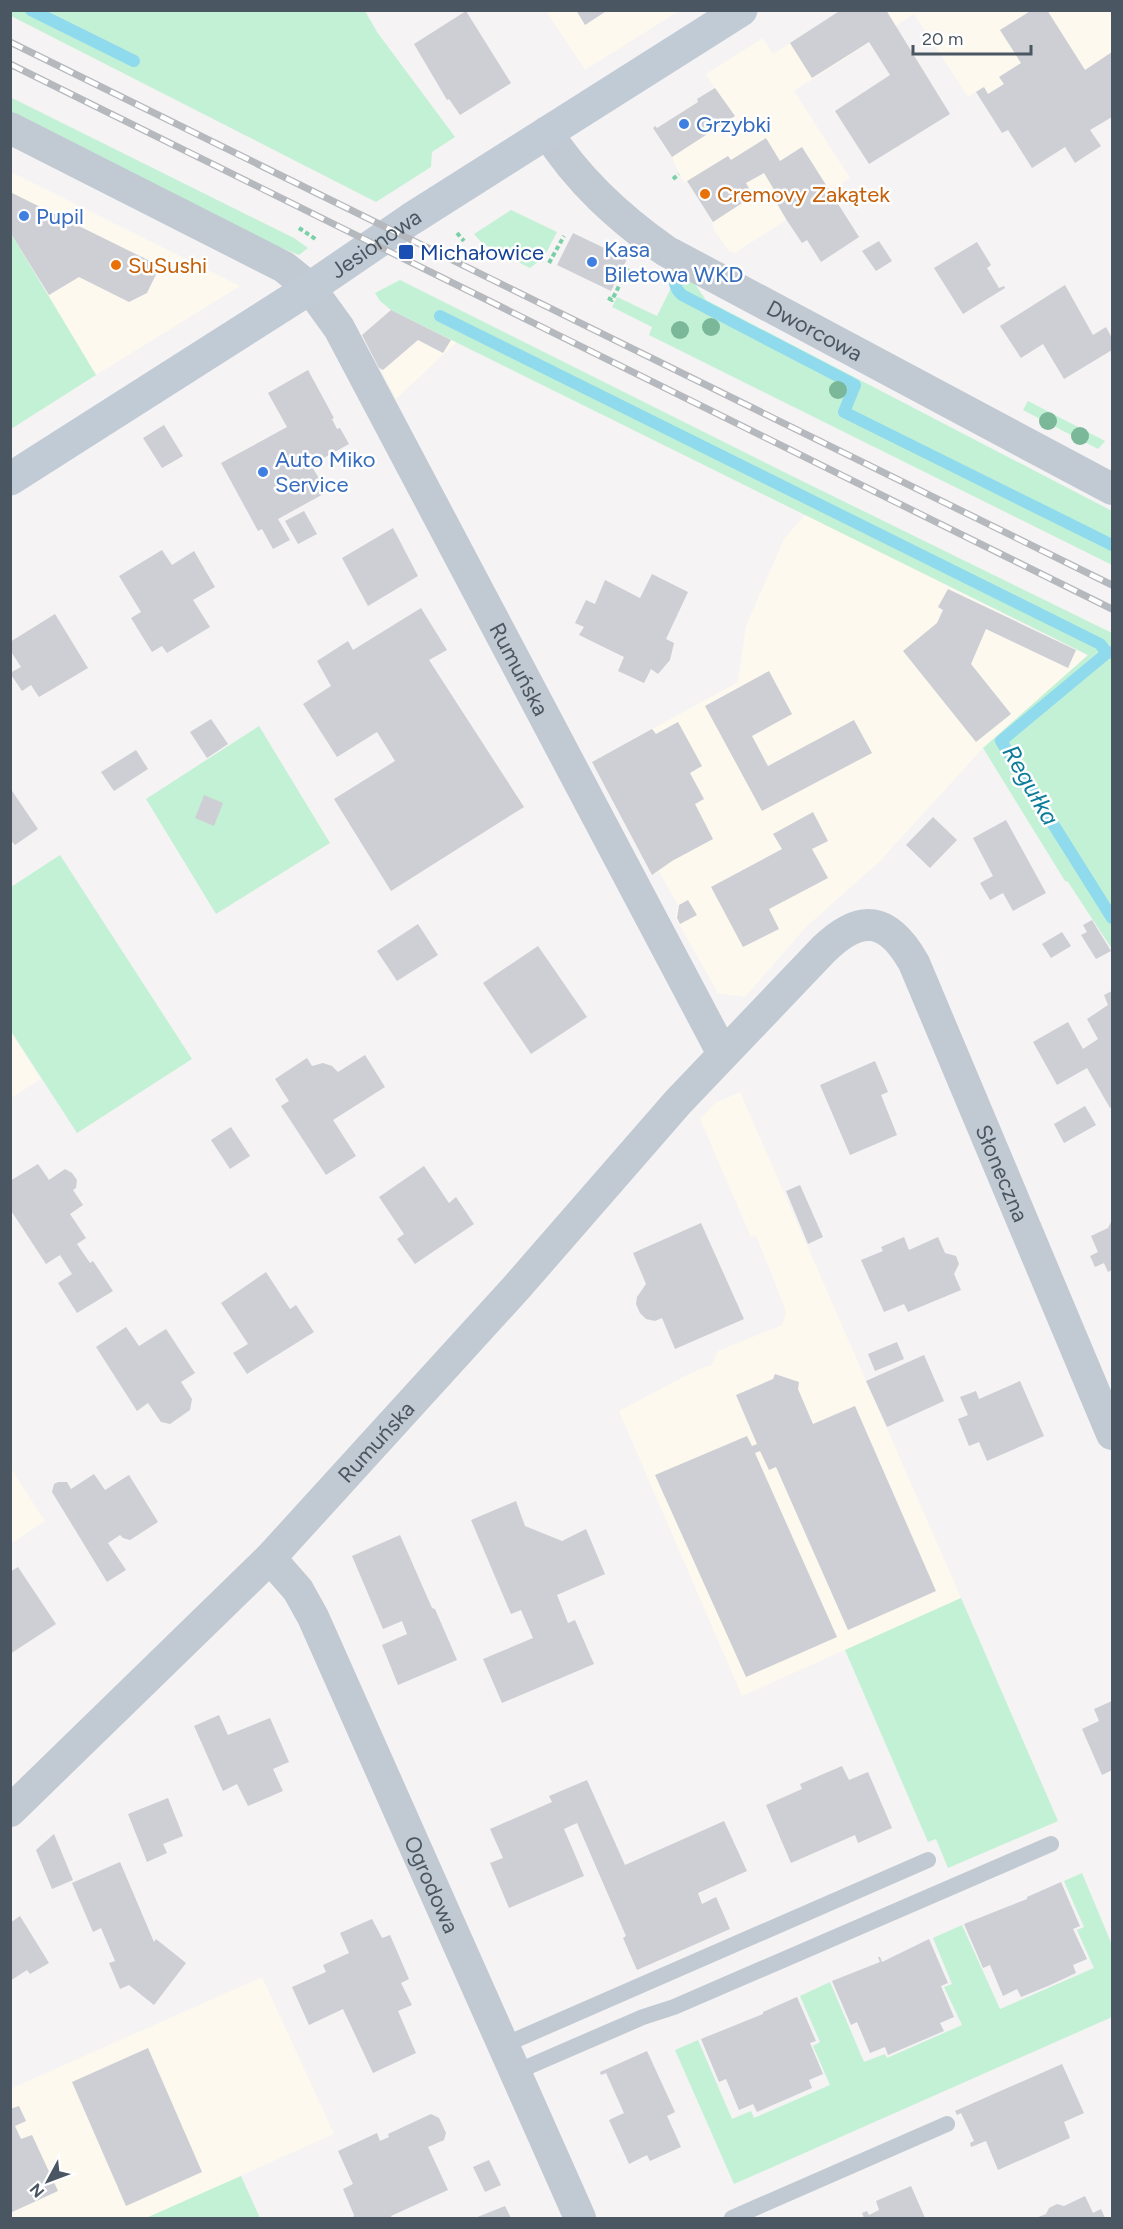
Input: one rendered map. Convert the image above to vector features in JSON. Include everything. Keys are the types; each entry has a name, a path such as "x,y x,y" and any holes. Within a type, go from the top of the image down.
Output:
{"street":[{"name":"Jesionowa","path":"10,479 310,288 411,219 741,10"},
{"name":"Rumuńska","path":"10,128 255,251 284,267 310,288 339,328 723,1054"},
{"name":"Dworcowa","path":"547,132 575,172 597,195 666,251 1113,489"},
{"name":"Rumuńska","path":"10,1811 270,1558 508,1297 678,1102 837,936 865,923 876,925"},
{"name":"Słoneczna","path":"876,925 896,939 914,963 1113,1434"},
{"name":"Ogrodowa","path":"270,1558 298,1590 313,1617 580,2218"}],"lane":[{"path":"510,2059 674,2007 1051,1844"},
{"path":"510,2059 928,1860"},
{"path":"732,2218 947,2124"}],"path":[{"path":"673,178 679,174"},
{"path":"299,228 323,244"},
{"path":"456,233 464,241"},
{"path":"549,263 564,236"},
{"path":"608,298 612,300 631,261"}],"shaded area":[{"path":"546,11 679,11 585,70"},
{"path":"841,11 1032,11 1000,30 1021,63 1000,76 1004,84 988,94 983,87 968,97 914,14 794,91 850,178 735,253 728,250 687,181 684,183 672,157 653,128 655,126 657,128 698,102 697,99 715,88 706,74 763,38 773,54"},
{"path":"1047,11 1112,11 1112,52 1085,70"},
{"path":"11,172 240,286 96,375 11,232"},
{"path":"391,310 457,342 396,399 362,335"},
{"path":"805,515 1088,656 983,748 879,862 806,927 745,997 715,993 717,991 675,917 678,905 659,872 652,875 592,762 738,682 746,626 784,539"},
{"path":"10,1031 41,1079 11,1098 10,1098"},
{"path":"740,1092 961,1598 742,1696 619,1411 687,1375 711,1366 718,1351 782,1325 786,1312 771,1272 756,1236 751,1237 700,1119 715,1103"},
{"path":"10,1467 45,1521 11,1544 10,1544"},
{"path":"262,1977 334,2134 146,2218 11,2218 10,2089"}],"green space":[{"path":"10,11 365,11 377,32 455,137 432,152 431,167 376,202 11,16"},
{"path":"10,97 294,238 308,248 299,255 262,240 11,115"},
{"path":"511,210 557,232 544,257 530,268 483,244 474,234"},
{"path":"10,232 96,375 11,429 10,429"},
{"path":"672,269 692,280 706,300 1112,511 1112,565 649,335 652,327 612,307 617,297 657,316 674,282 668,279"},
{"path":"400,280 1112,633 1112,949 1068,882 1065,881 983,748 1088,655 391,310 380,301 375,293"},
{"path":"1028,401 1105,441 1098,449 1023,410"},
{"path":"259,726 330,843 216,914 146,799"},
{"path":"60,855 192,1059 77,1133 11,1031 11,887"},
{"path":"961,1598 1058,1821 948,1868 936,1839 928,1842 845,1650"},
{"path":"1082,1873 1112,1945 1112,2017 734,2184 675,2050 698,2040 732,2119 751,2111 754,2118 830,2085 813,2046 820,2042 800,1996 830,1982 864,2062 885,2054 887,2058 962,2025 944,1987 952,1984 933,1938 962,1925 1000,2009 1094,1968 1077,1930 1084,1927 1064,1881"},
{"path":"241,2176 260,2218 146,2218"}],"building":[{"path":"576,10 608,10 585,25"},
{"path":"841,10 886,10 950,114 869,164 835,111 890,75 869,42 812,78 790,43"},
{"path":"1032,10 1047,10 1085,70 1112,52 1112,117 1090,130 1101,146 1075,163 1065,147 1032,168 1008,130 1002,133 976,92 984,87 988,94 1004,84 999,77 1021,63 1000,30"},
{"path":"466,11 511,83 460,115 449,99 447,100 414,44"},
{"path":"715,88 735,116 672,157 653,128 655,126 657,128 698,102 697,99"},
{"path":"766,138 780,161 802,147 859,237 821,262 807,240 802,243 786,219 772,195 776,193 764,173 746,183 753,196 713,222 687,181 728,156 731,160"},
{"path":"10,192 160,266 147,293 129,302 79,277 49,295 10,232"},
{"name":"Kasa Biletowa WKD","path":"573,233 627,259 611,291 557,265"},
{"path":"879,241 892,261 876,271 862,251"},
{"path":"977,242 991,265 987,268 999,288 1004,286 1005,288 963,314 934,268"},
{"path":"1065,285 1093,335 1106,327 1112,338 1112,350 1064,379 1043,344 1021,358 1000,326"},
{"path":"391,310 451,340 443,353 418,340 383,370 379,368 362,335"},
{"path":"308,370 334,418 332,419 337,429 340,428 349,444 311,465 327,492 278,519 290,540 273,549 262,529 258,531 221,463 287,427 268,393"},
{"path":"164,425 183,456 162,468 143,438"},
{"path":"304,511 317,534 298,544 285,521"},
{"path":"393,528 418,576 368,606 342,558"},
{"path":"162,550 172,565 194,551 215,587 193,600 210,627 167,653 162,646 152,652 131,618 141,612 119,576"},
{"path":"652,574 688,592 666,639 674,643 670,660 658,674 651,669 644,683 618,671 624,657 579,635 584,627 575,623 586,600 595,604 605,580 640,598"},
{"path":"948,589 1076,650 1068,668 986,629 971,664 1011,714 976,742 903,651 937,623 943,610 938,607"},
{"path":"421,608 447,650 429,660 524,807 391,891 334,799 395,761 377,732 337,757 303,704 331,686 317,661 348,641 353,650"},
{"path":"55,614 88,668 39,697 31,685 22,691 10,673 21,667 10,650 10,642"},
{"path":"769,671 792,714 752,736 768,766 854,720 872,753 762,811 705,706"},
{"path":"211,719 228,744 207,758 190,732"},
{"path":"678,722 702,766 690,773 704,799 695,804 713,839 672,861 652,875 592,762 652,729 656,734"},
{"path":"136,750 148,769 114,791 101,772"},
{"path":"10,788 38,829 15,845 10,839"},
{"path":"204,795 223,803 214,826 195,818"},
{"path":"813,812 828,841 812,849 828,878 769,909 779,929 743,947 711,887 782,849 773,834"},
{"path":"933,817 957,840 930,868 906,845"},
{"path":"1006,820 1046,893 1013,911 1003,893 990,900 980,883 993,876 973,838"},
{"path":"688,900 697,915 680,924 677,918 679,905"},
{"path":"1092,920 1111,951 1096,959 1081,935 1087,932 1083,925"},
{"path":"418,924 438,955 397,981 377,951"},
{"path":"1062,932 1071,946 1051,958 1042,944"},
{"path":"538,946 587,1017 531,1054 483,983"},
{"path":"1112,991 1112,1107 1110,1108 1087,1068 1057,1085 1033,1042 1068,1022 1083,1049 1098,1039 1087,1019 1108,1005 1104,995"},
{"path":"365,1055 385,1087 333,1120 356,1156 326,1175 281,1106 289,1101 275,1079 307,1058 312,1066 323,1063 332,1066 338,1072"},
{"path":"875,1061 888,1092 881,1095 897,1135 850,1155 820,1085"},
{"path":"1085,1106 1096,1125 1064,1143 1054,1124"},
{"path":"231,1127 250,1156 230,1169 211,1140"},
{"path":"38,1164 49,1180 65,1169 77,1180 76,1188 73,1190 83,1205 70,1214 86,1238 77,1244 90,1263 93,1261 113,1291 77,1313 58,1283 72,1274 60,1255 46,1264 10,1209 10,1181"},
{"path":"424,1166 449,1203 456,1197 474,1224 415,1264 397,1239 404,1234 379,1197"},
{"path":"800,1185 823,1237 808,1244 786,1191"},
{"path":"1112,1220 1112,1270 1108,1272 1104,1263 1095,1267 1090,1256 1098,1252 1091,1236 1108,1228"},
{"path":"701,1223 744,1319 675,1349 662,1318 655,1321 646,1319 636,1304 637,1297 646,1284 633,1253"},
{"path":"904,1237 909,1250 938,1237 945,1253 956,1256 959,1264 954,1274 961,1290 908,1312 904,1304 884,1312 861,1260 883,1251 881,1247"},
{"path":"266,1272 290,1309 296,1305 314,1332 247,1374 233,1353 248,1344 221,1303"},
{"path":"126,1327 139,1346 166,1329 195,1373 181,1382 192,1399 190,1410 170,1424 161,1422 148,1403 137,1411 96,1347"},
{"path":"897,1342 904,1359 875,1371 868,1354"},
{"path":"924,1355 944,1401 887,1427 866,1381"},
{"path":"775,1374 799,1382 798,1389 813,1424 855,1406 936,1591 848,1630 776,1467 769,1470 760,1451 755,1453 837,1637 746,1677 655,1475 747,1436 752,1446 757,1444 736,1395 773,1379"},
{"path":"1020,1381 1044,1436 987,1461 979,1442 969,1446 958,1419 968,1415 960,1397 976,1391 979,1399"},
{"path":"94,1474 105,1490 129,1475 158,1522 130,1540 120,1535 108,1543 126,1570 107,1582 52,1492 54,1484 58,1482 67,1482 71,1489"},
{"path":"516,1501 525,1526 562,1541 586,1529 605,1574 557,1595 568,1623 575,1620 594,1664 502,1703 483,1659 533,1638 521,1610 511,1614 471,1520"},
{"path":"400,1535 457,1660 398,1685 382,1645 407,1634 402,1621 383,1629 352,1556"},
{"path":"18,1567 56,1624 10,1654 10,1572"},
{"path":"1112,1701 1112,1770 1102,1775 1082,1729 1099,1721 1094,1709"},
{"path":"219,1715 228,1735 270,1718 289,1762 273,1769 283,1791 248,1806 237,1784 223,1791 194,1726"},
{"path":"842,1766 849,1780 868,1772 892,1828 858,1843 855,1835 791,1863 766,1805 802,1789 800,1784"},
{"path":"587,1780 625,1865 724,1821 747,1871 698,1893 702,1904 716,1897 730,1929 637,1970 623,1938 626,1936 577,1823 564,1829 584,1876 509,1908 490,1863 503,1858 490,1829 552,1802 549,1796"},
{"path":"168,1798 183,1836 163,1844 167,1853 147,1862 128,1814"},
{"path":"54,1834 73,1880 52,1889 36,1850"},
{"path":"120,1862 154,1942 156,1939 186,1963 154,2005 129,1985 120,1989 109,1963 115,1961 101,1928 93,1932 72,1883"},
{"path":"1061,1882 1080,1926 1073,1929 1087,1959 1073,1965 1076,1973 1048,1986 1021,1997 1017,1989 1003,1996 990,1965 983,1968 964,1924 1027,1899"},
{"path":"20,1916 49,1963 30,1974 27,1970 10,1981 10,1923"},
{"path":"372,1919 382,1938 390,1935 409,1979 401,1983 412,2005 398,2011 416,2053 373,2073 343,2009 309,2025 292,1987 326,1972 323,1965 349,1953 340,1933"},
{"path":"929,1939 948,1983 941,1986 954,2017 940,2023 944,2031 888,2055 885,2047 870,2053 857,2022 851,2025 832,1981 880,1962 878,1957 882,1962"},
{"path":"797,1997 816,2041 810,2043 823,2074 809,2080 812,2088 757,2112 753,2104 739,2110 726,2079 719,2082 701,2039 763,2014"},
{"path":"148,2048 202,2172 126,2206 72,2082"},
{"path":"647,2051 675,2112 667,2116 681,2147 650,2161 647,2155 629,2164 609,2120 624,2113 606,2073 601,2075 600,2072"},
{"path":"1062,2064 1084,2113 1064,2122 1070,2138 998,2170 986,2141 971,2147 970,2143 974,2141 961,2113 957,2115 955,2111"},
{"path":"19,2106 26,2121 15,2126 21,2139 32,2135 58,2191 10,2213 10,2109"},
{"path":"431,2114 439,2118 446,2133 444,2140 428,2147 448,2190 391,2216 392,2218 353,2218 354,2215 343,2189 353,2184 338,2151 377,2133 380,2141 389,2137 388,2134"},
{"path":"489,2160 501,2185 485,2192 473,2167"},
{"path":"911,2186 925,2218 864,2218 862,2213 867,2211 869,2215 879,2210 876,2201"},
{"path":"1085,2196 1093,2213 1101,2209 1105,2218 1036,2218 1046,2214 1049,2208 1057,2204 1064,2206"},
{"path":"505,2206 511,2218 475,2218"}],"waterway":[{"path":"31,10 134,61"},
{"path":"675,271 675,284 682,295 855,385 844,412 1112,545"},
{"path":"440,316 1100,644 1107,653"},
{"name":"Regułka","path":"1112,652 1107,653 1001,741 1112,918"}],"railway":[{"path":"10,42 1112,585"},
{"path":"10,64 1112,609"}],"place":[{"name":"Grzybki","path":"684,124"},
{"name":"Cremovy Zakątek","path":"705,194"},
{"name":"Pupil","path":"24,216"},
{"name":"Michałowice","path":"406,252"},
{"name":"Kasa Biletowa WKD","path":"592,262"},
{"name":"SuSushi","path":"116,265"},
{"name":"Auto Miko Service","path":"263,472"}]}
